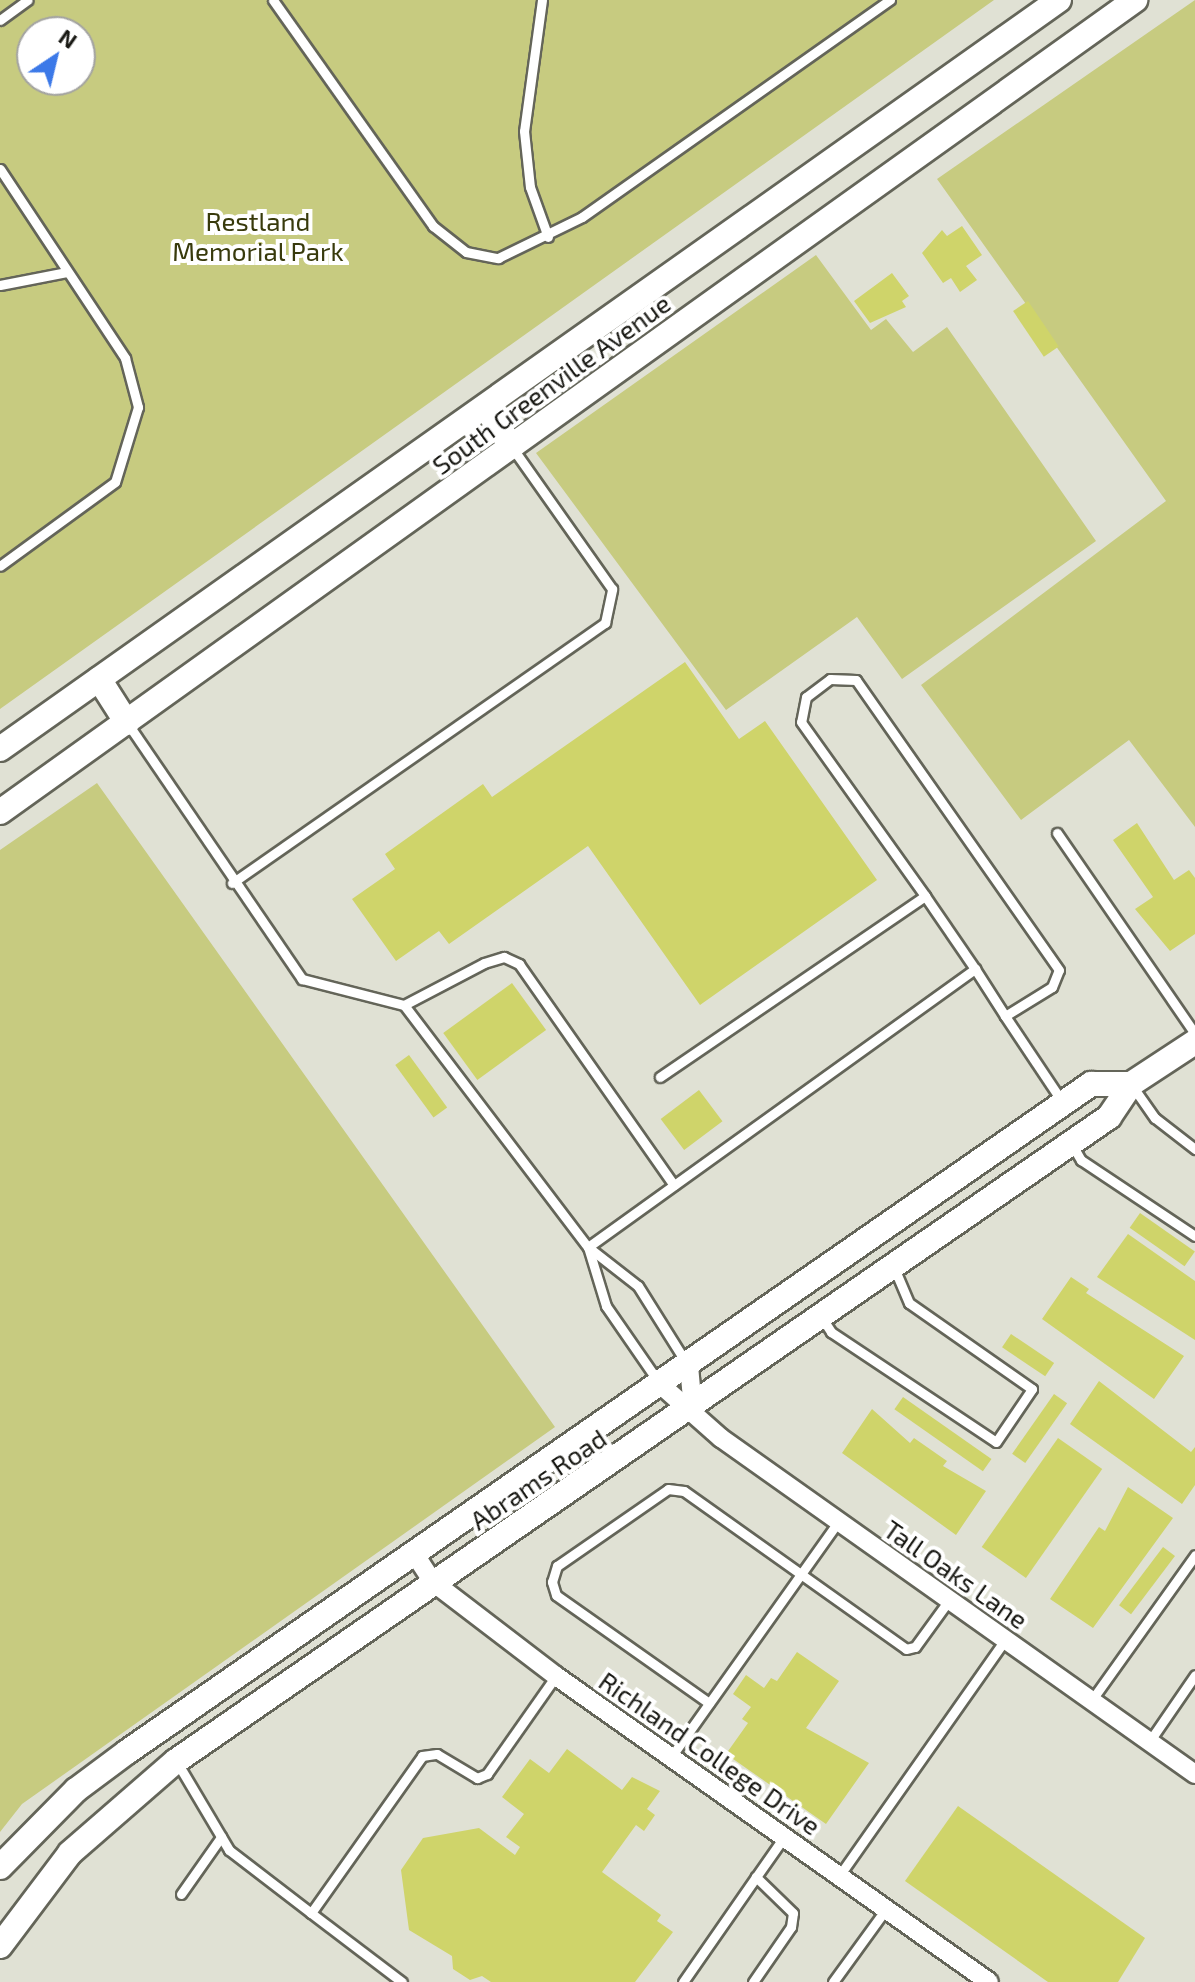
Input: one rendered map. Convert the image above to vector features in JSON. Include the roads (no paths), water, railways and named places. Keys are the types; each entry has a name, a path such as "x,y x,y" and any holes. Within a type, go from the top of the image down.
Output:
{"main road":[{"name":"South Greenville Avenue","path":"0,749 1059,0"},
{"name":"South Greenville Avenue","path":"0,812 1129,1"},
{"path":"485,407 512,447"},
{"path":"99,679 127,723"},
{"name":"Abrams Road","path":"0,1946 70,1853 176,1761 433,1582 693,1409 1109,1117 1131,1084 1195,1042"},
{"name":"Abrams Road","path":"0,1867 76,1790 157,1731 689,1366 1063,1103 1091,1084 1131,1084"},
{"path":"157,1731 176,1761"}],"street":[{"path":"689,1366 693,1409"},
{"name":"Tall Oaks Lane","path":"661,1385 693,1409 721,1438 1195,1774"},
{"name":"Richland College Drive","path":"414,1553 433,1582 556,1676 989,1982"}],"lane":[{"path":"0,20 28,0"},
{"path":"273,0 420,209 450,241 498,258 548,237 890,0"},
{"path":"542,0 524,131 530,187 548,237"},
{"path":"0,169 131,372 135,426 115,482 0,566"},
{"path":"0,285 67,272"},
{"path":"232,883 605,623 612,589 512,447"},
{"path":"1005,1016 1052,987 1059,970 856,680 830,679 806,697 801,722 925,896 975,969 1005,1016 1063,1103"},
{"path":"127,723 232,883 302,979 404,1005 588,1247 638,1286 689,1366"},
{"path":"1057,833 1195,1034"},
{"path":"660,1077 925,896"},
{"path":"404,1005 484,963 504,957 519,964 674,1185"},
{"path":"588,1247 975,969"},
{"path":"1131,1084 1155,1118 1195,1149"},
{"path":"1071,1143 1081,1160 1195,1236"},
{"path":"588,1247 606,1306 661,1385"},
{"path":"822,1318 831,1332 996,1442 1032,1389 909,1303 894,1268"},
{"path":"709,1703 556,1595 552,1582 557,1566 674,1488 906,1649 915,1647 949,1600"},
{"path":"671,1757 838,1522"},
{"path":"1091,1701 1195,1555"},
{"path":"839,1876 1005,1640"},
{"path":"1149,1742 1195,1675"},
{"path":"311,1913 422,1756 437,1754 477,1778 487,1774 556,1676"},
{"path":"176,1761 221,1837 248,1870 402,1982"},
{"path":"181,1894 221,1837"},
{"path":"683,1982 784,1837"},
{"path":"753,1982 791,1927 793,1913 756,1877"},
{"path":"833,1982 886,1909"}],"park label":[{"name":"Restland Memorial Park","path":"258,236"}]}
